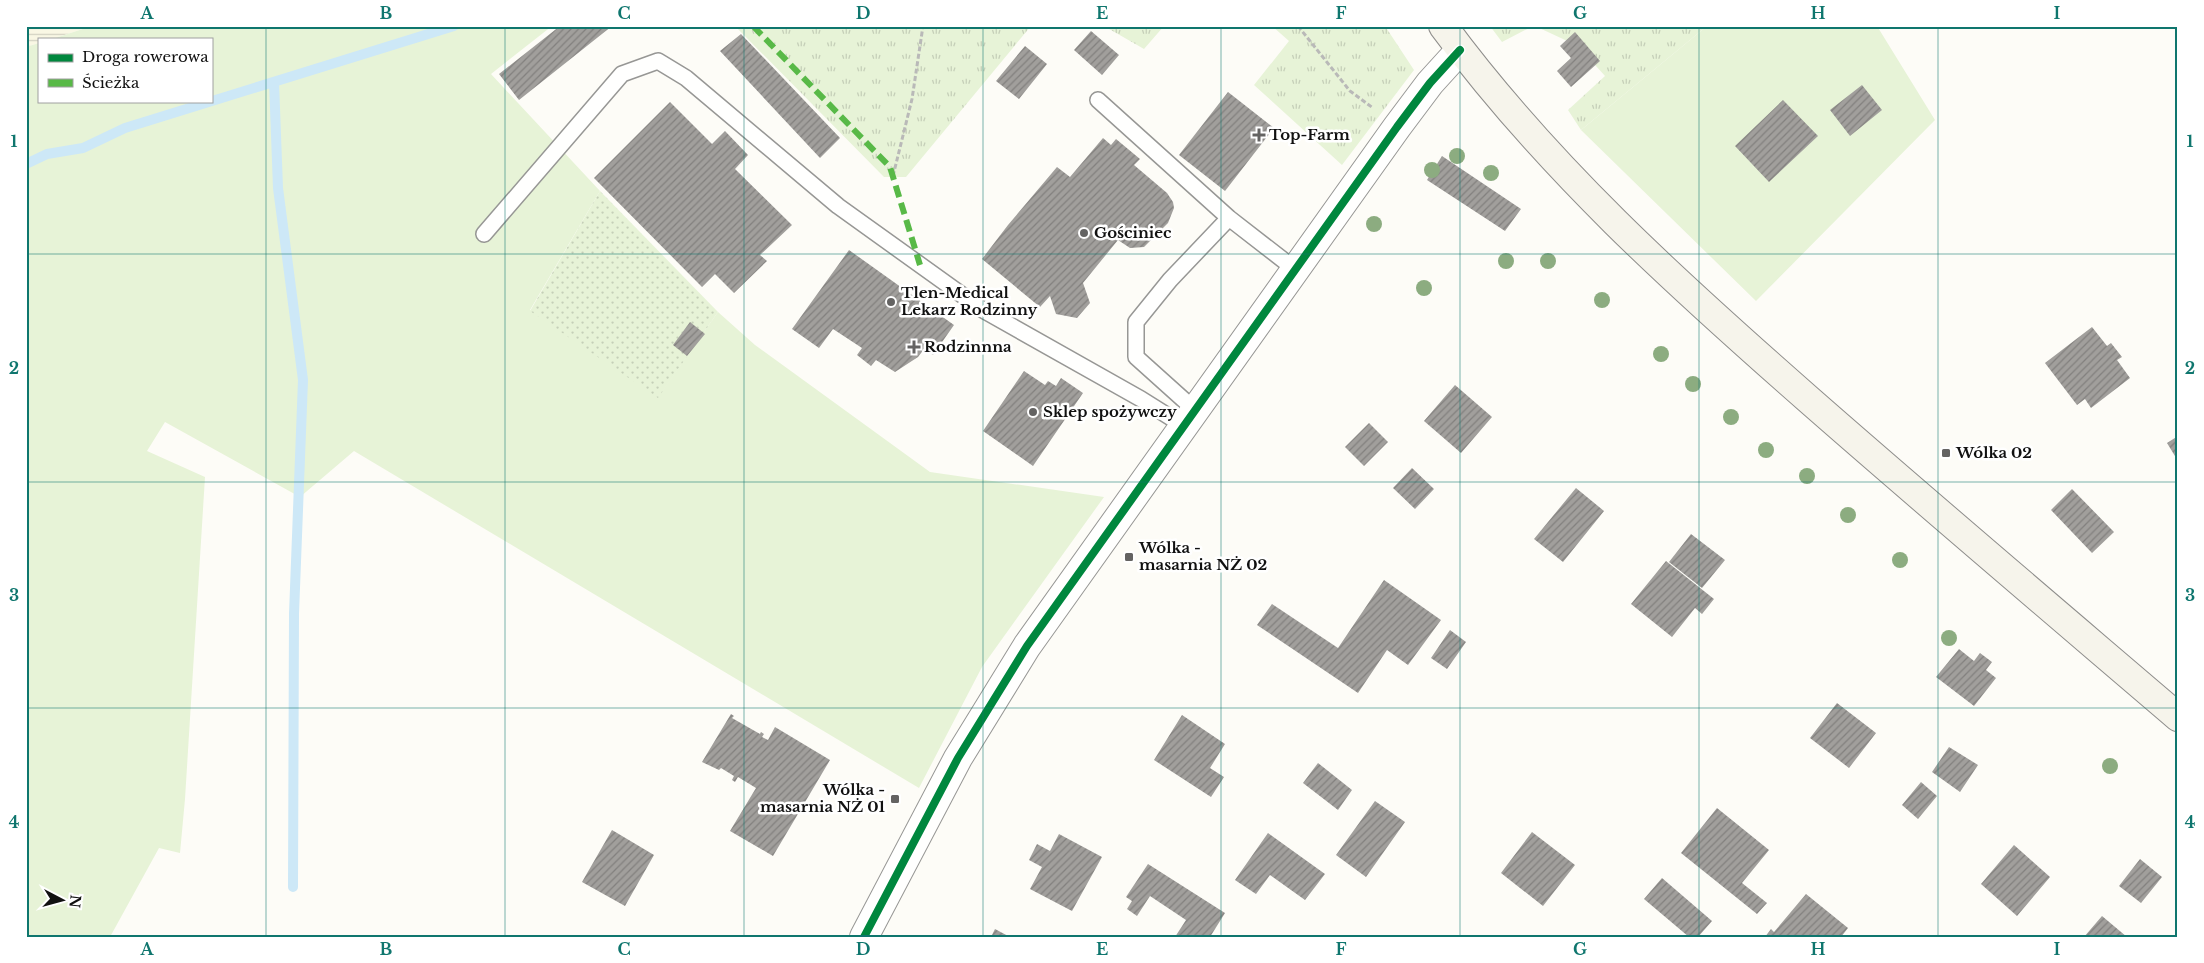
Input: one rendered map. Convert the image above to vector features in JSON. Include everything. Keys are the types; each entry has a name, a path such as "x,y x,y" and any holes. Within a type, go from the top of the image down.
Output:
{"main road":[{"path":"1443,26 1498,97 1567,174 1670,276 1867,450 2178,716"}],"street":[{"path":"864,937 958,758 1006,678 1067,588 1403,120 1430,83 1460,50"}],"lane":[{"path":"484,234 622,74 658,61 686,78 838,206 983,310 1141,399 1190,418"},
{"path":"1098,100 1229,218 1296,270"},
{"path":"1190,418 1136,357 1136,322 1170,280 1229,218"}],"path":[{"path":"893,176 912,99 923,26"},
{"path":"1298,26 1350,91 1380,114"}],"shaded area":[{"path":"26,26 92,26 55,38 38,38 38,43 26,47"}],"green space":[{"path":"92,26 552,26 491,74 600,191 530,310 658,397 718,312 755,345 930,472 1104,497 982,667 919,788 354,451 300,497 165,422 147,451 205,477 180,853 159,848 110,937 26,937 26,47 38,43 38,102 212,102 212,38 55,38"},
{"path":"735,26 1031,26 906,177 884,177"},
{"path":"1104,26 1164,26 1144,49"},
{"path":"1272,26 1385,26 1414,70 1342,165 1254,85 1289,41"},
{"path":"1490,26 1533,26 1502,42"},
{"path":"1535,26 1707,26 1581,130 1568,110 1605,76 1578,46"},
{"path":"1707,26 1877,26 1935,120 1756,301 1581,130"},
{"path":"600,191 718,312 658,398 530,311"}],"building":[{"path":"560,26 612,26 519,100 499,74"},
{"path":"1091,31 1119,55 1102,75 1074,50"},
{"path":"1575,32 1600,61 1571,87 1557,71 1571,58 1560,46"},
{"path":"741,34 840,138 820,158 720,51"},
{"path":"1025,46 1047,64 1019,99 996,81"},
{"path":"1862,85 1882,110 1850,136 1830,110"},
{"path":"1228,92 1274,128 1225,191 1179,155"},
{"path":"1783,100 1818,136 1769,182 1735,146"},
{"path":"670,102 712,144 725,131 748,155 735,169 792,225 760,255 767,261 734,293 715,274 702,287 594,178"},
{"path":"1103,138 1111,145 1116,139 1140,159 1134,165 1167,193 1173,202 1174,208 1168,223 1144,247 1130,248 1118,240 1083,283 1090,303 1077,318 1056,314 1050,296 1040,307 982,259 1057,167 1070,177"},
{"path":"1442,156 1521,209 1505,231 1427,180"},
{"path":"849,250 954,325 933,355 924,349 918,357 895,372 876,360 871,366 857,355 862,348 833,329 819,348 792,329"},
{"path":"690,322 705,334 687,356 673,345"},
{"path":"2092,327 2107,346 2111,343 2122,357 2117,360 2130,378 2091,408 2085,399 2077,405 2045,363"},
{"name":"Sklep spożywczy","path":"1024,371 1045,385 1048,381 1056,386 1061,378 1083,393 1033,466 983,431"},
{"path":"1455,385 1492,417 1461,453 1424,421"},
{"path":"1369,423 1388,442 1364,466 1345,447"},
{"path":"2178,436 2178,461 2167,443"},
{"path":"1412,468 1434,489 1415,509 1393,488"},
{"path":"1576,488 1604,511 1563,562 1534,539"},
{"path":"2072,489 2114,532 2092,553 2051,510"},
{"path":"1691,534 1725,560 1702,588 1669,562"},
{"path":"1666,561 1714,599 1702,614 1695,608 1672,637 1631,604"},
{"path":"1384,580 1441,620 1408,665 1387,650 1358,693 1257,625 1272,604 1338,648"},
{"path":"1450,630 1466,642 1447,669 1431,658"},
{"path":"1959,649 1974,661 1980,653 1992,662 1986,670 1996,678 1974,706 1936,677"},
{"path":"1837,703 1876,733 1849,768 1810,738"},
{"path":"731,714 734,716 732,718 760,734 761,732 764,734 762,737 768,740 775,727 830,760 773,856 730,831 756,788 738,777 735,782 732,780 734,776 721,768 719,770 702,762"},
{"path":"1182,715 1225,744 1210,768 1224,777 1211,797 1154,760"},
{"path":"1949,747 1978,765 1960,792 1932,772"},
{"path":"1318,763 1352,790 1338,810 1303,783"},
{"path":"1921,782 1937,796 1918,819 1902,805"},
{"path":"1375,801 1405,822 1366,877 1336,855"},
{"path":"1717,808 1769,850 1742,883 1767,903 1757,914 1681,853"},
{"path":"612,830 654,855 625,906 582,882"},
{"path":"1532,832 1575,865 1543,906 1501,873"},
{"path":"1268,833 1325,874 1305,900 1270,875 1256,894 1235,880"},
{"path":"1059,834 1102,857 1072,911 1030,889 1042,867 1029,860 1037,844 1050,851"},
{"path":"2014,845 2050,877 2017,916 1981,884"},
{"path":"2140,859 2162,877 2141,903 2119,886"},
{"path":"1148,864 1225,913 1210,937 1175,937 1186,920 1150,896 1137,916 1127,909 1132,901 1126,897"},
{"path":"1662,878 1712,921 1698,937 1689,937 1644,899"},
{"path":"1806,894 1848,928 1841,937 1765,937 1771,929 1774,932"},
{"path":"2102,916 2127,937 2084,937"},
{"path":"995,929 1010,937 991,937"}],"waterway":[{"path":"212,101 454,26"},
{"path":"274,82 278,188 303,380 294,614 293,887"},
{"path":"26,164 47,154 83,148 125,128 209,102"}],"marked path":[{"path":"753,26 890,167 920,265"}],"cycle path":[{"path":"864,937 958,758 1027,646 1397,127 1430,83 1460,50"}],"place":[{"name":"Top-Farm","path":"1259,135"},
{"name":"Gościniec","path":"1084,233"},
{"name":"Tlen-Medical Lekarz Rodzinny","path":"891,302"},
{"name":"Rodzinnna","path":"914,347"},
{"name":"Sklep spożywczy","path":"1033,412"},
{"name":"Wólka 02","path":"1946,453"},
{"name":"Wólka - masarnia NŻ 02","path":"1129,557"},
{"name":"Wólka - masarnia NŻ 01","path":"895,799"}]}
